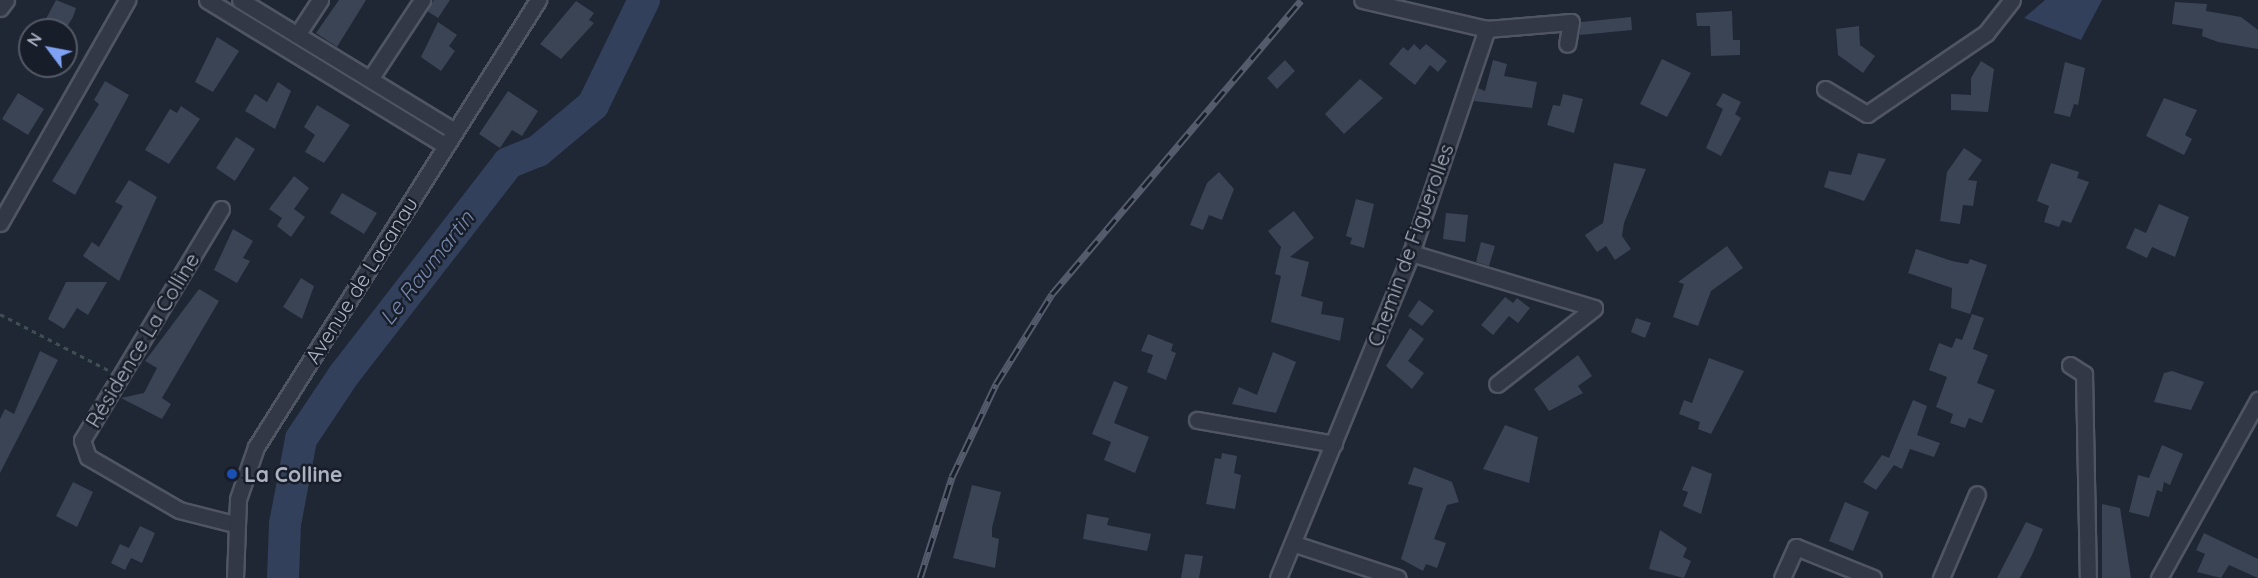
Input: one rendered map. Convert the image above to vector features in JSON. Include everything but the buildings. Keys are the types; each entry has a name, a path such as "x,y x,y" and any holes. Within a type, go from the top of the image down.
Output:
{"street":[{"path":"0,8 6,0"},
{"path":"0,223 127,0"},
{"path":"207,0 446,146"},
{"path":"240,0 455,131"},
{"path":"297,35 320,0"},
{"path":"370,79 423,0"},
{"name":"Avenue de Lacanau","path":"235,578 234,524 243,482 264,432 538,0"},
{"path":"1362,0 1487,29 1570,22 1567,44"},
{"path":"1825,89 1867,114 1986,33 2012,0"},
{"name":"Chemin de Figuerolles","path":"1278,578 1294,544 1411,253 1487,29"},
{"path":"0,200 37,159"},
{"name":"Résidence La Colline","path":"221,208 82,440 88,457 178,510 234,524"},
{"path":"1411,253 1594,308 1497,384"},
{"path":"2070,365 2084,374 2088,578"},
{"path":"2159,578 2258,400"},
{"path":"1197,420 1334,444"},
{"path":"1941,578 1977,494"},
{"path":"1294,544 1398,578"},
{"path":"1782,578 1796,547 1873,578"}],"path":[{"path":"0,314 120,377"}],"water":[{"path":"2045,0 2102,0 2081,40 2024,18"}],"waterway":[{"name":"Le Raumartin","path":"283,578 285,524 301,439 343,376 508,163 538,151 593,105 644,0"}],"railway":[{"path":"920,578 952,477 996,384 1052,294 1301,0"}],"place":[{"name":"La Colline","path":"232,474"}]}
